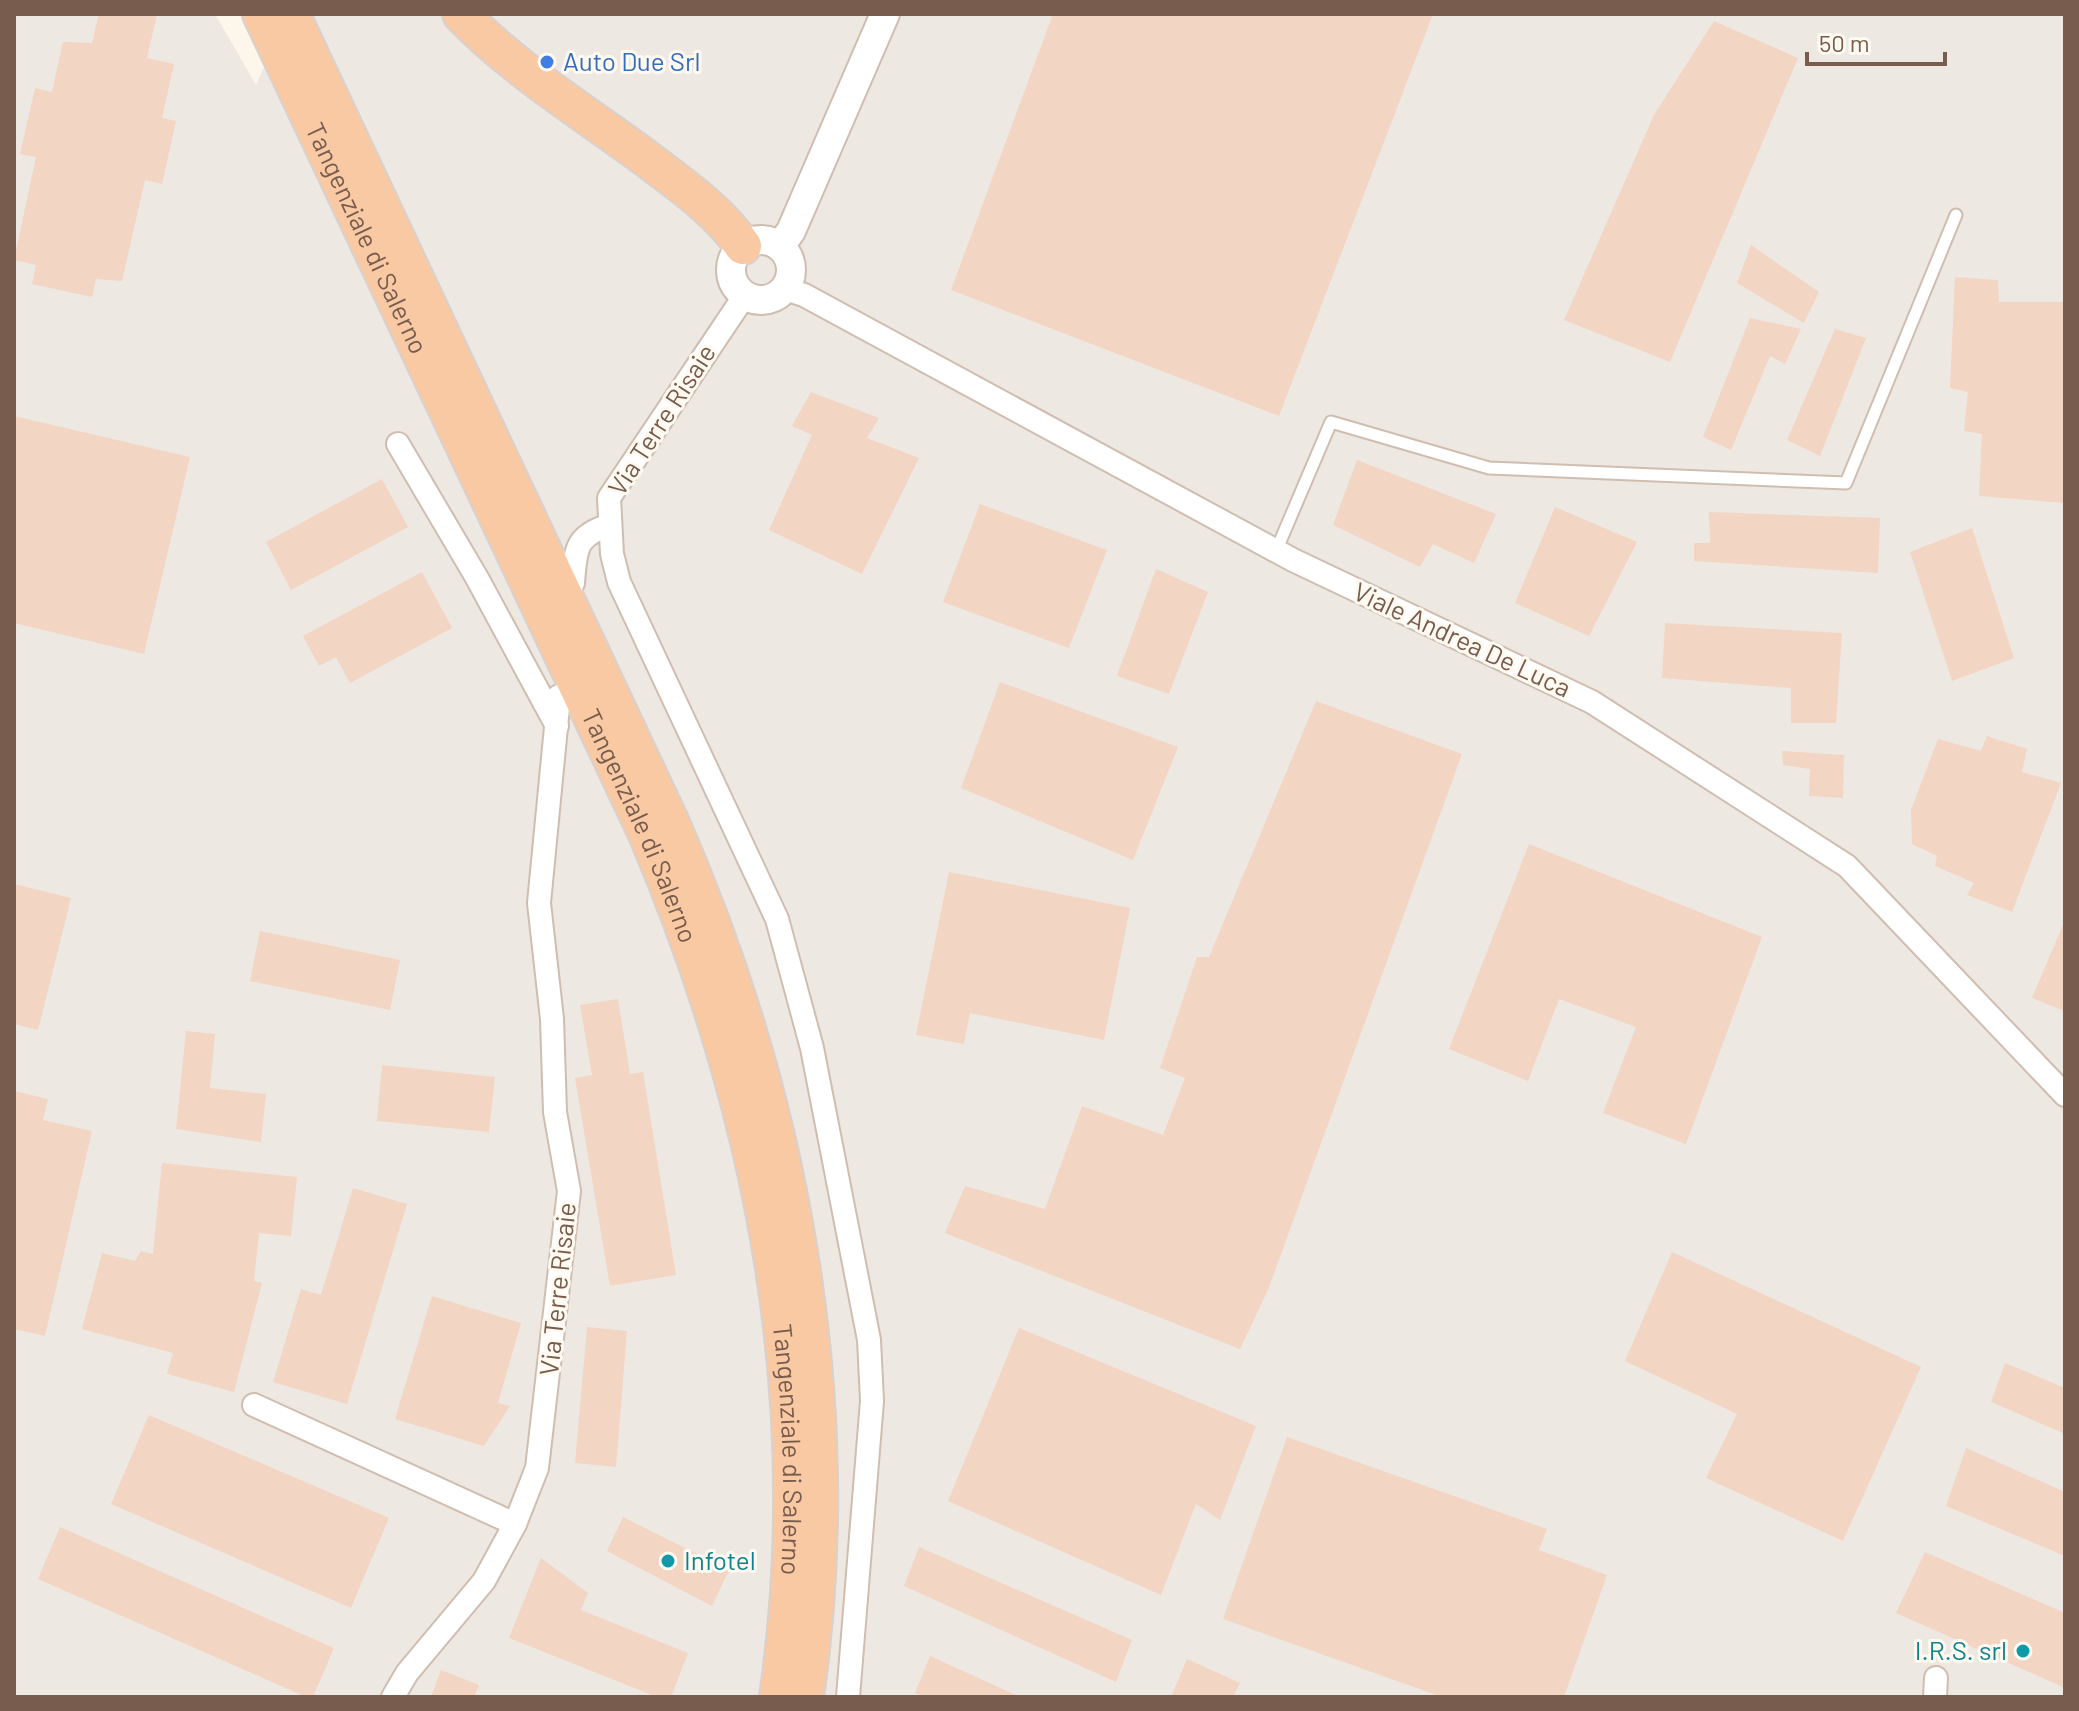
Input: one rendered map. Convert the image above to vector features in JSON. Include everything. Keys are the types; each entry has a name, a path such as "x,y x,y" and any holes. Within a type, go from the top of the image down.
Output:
{"highway":[{"name":"Tangenziale di Salerno","path":"261,14 646,832 698,959 725,1045 762,1187 778,1288 789,1400 792,1538 778,1697"},
{"name":"Tangenziale di Salerno","path":"291,14 677,837 723,950 754,1047 785,1169 801,1264 814,1396 818,1539 805,1697"},
{"path":"314,14 373,159 375,194"},
{"path":"461,14 503,52 694,194 743,246"}],"street":[{"path":"780,246 791,231 885,14"},
{"path":"762,239 780,246 786,253 791,271 785,289 770,298 745,295 738,289 731,271 736,253 743,246 762,239"},
{"name":"Viale Andrea De Luca","path":"785,289 804,295 1276,551 1592,702 1847,866 2065,1095"},
{"name":"Via Terre Risaie","path":"573,583 576,549 585,535 610,525 609,498 745,295"},
{"path":"398,444 483,589 557,726"},
{"path":"610,525 619,582 777,919 812,1048 839,1179 869,1340 872,1401 848,1697"},
{"name":"Via Terre Risaie","path":"393,1697 407,1673 484,1581 515,1524 537,1468 569,1191 555,1112 552,1019 539,903 559,696"},
{"path":"254,1405 515,1524"}],"lane":[{"path":"1276,551 1331,422 1489,468 1846,483 1956,215"}],"shaded area":[{"path":"14,14 215,14 256,85 287,14 2065,14 2065,1697 14,1697"}],"building":[{"path":"99,14 157,14 147,58 174,64 162,118 176,121 162,184 145,180 122,281 96,279 92,297 32,284 36,265 14,260 36,157 20,154 35,88 52,92 63,42 92,43"},
{"path":"1053,14 1433,14 1279,416 951,290"},
{"path":"1714,21 1798,58 1670,362 1564,320 1654,115"},
{"path":"1751,245 1819,292 1804,323 1737,283"},
{"path":"1955,277 1998,280 1999,302 2065,302 2065,503 1979,496 1982,434 1964,431 1968,392 1950,388"},
{"path":"1750,318 1801,329 1785,364 1770,356 1731,450 1703,437"},
{"path":"1835,329 1866,338 1820,456 1787,440"},
{"path":"811,392 879,418 867,438 919,458 862,574 769,530 812,435 792,426"},
{"path":"14,416 190,457 144,654 14,623"},
{"path":"1357,460 1496,514 1474,563 1433,544 1420,567 1333,525"},
{"path":"382,479 408,527 291,590 266,542"},
{"path":"980,504 1107,550 1069,648 943,602"},
{"path":"1555,507 1637,542 1589,636 1515,603"},
{"path":"1709,512 1880,518 1878,573 1694,561 1694,543 1710,543"},
{"path":"1972,528 2014,658 1952,681 1910,552"},
{"path":"1156,569 1208,592 1169,694 1117,676"},
{"path":"422,572 452,628 350,683 336,657 319,666 303,636"},
{"path":"1665,623 1842,633 1836,723 1791,723 1791,688 1662,678"},
{"path":"1000,682 1178,747 1133,860 961,788"},
{"path":"1316,701 1462,754 1268,1290 1240,1349 945,1233 965,1186 1045,1209 1082,1106 1163,1135 1185,1078 1160,1068 1197,957 1209,957"},
{"path":"1987,736 2027,749 2022,772 2061,783 2012,912 1967,895 1974,883 1935,866 1937,856 1912,844 1911,810 1938,739 1981,751"},
{"path":"1782,751 1844,755 1843,798 1809,796 1810,769 1783,765"},
{"path":"1529,844 1762,937 1686,1144 1603,1113 1636,1027 1559,999 1528,1081 1449,1049"},
{"path":"949,872 1130,908 1104,1040 970,1013 964,1044 916,1035"},
{"path":"14,884 71,898 38,1030 14,1024"},
{"path":"2065,920 2065,1011 2032,998"},
{"path":"260,931 400,960 390,1010 250,981"},
{"path":"618,999 630,1074 643,1072 676,1275 610,1286 575,1078 592,1075 580,1005"},
{"path":"186,1031 215,1034 210,1088 266,1094 261,1142 176,1129"},
{"path":"382,1065 495,1077 489,1132 377,1121"},
{"path":"14,1091 48,1099 43,1120 92,1131 45,1336 14,1329"},
{"path":"162,1163 297,1177 291,1236 259,1233 254,1281 262,1283 234,1392 167,1374 173,1353 82,1329 102,1253 135,1261 141,1251 153,1254"},
{"path":"353,1188 407,1204 347,1404 273,1382 301,1289 321,1295"},
{"path":"1672,1252 1921,1367 1843,1541 1706,1478 1737,1414 1625,1361"},
{"path":"432,1296 521,1323 498,1403 510,1406 484,1446 395,1419"},
{"path":"587,1327 627,1331 616,1467 575,1463"},
{"path":"1019,1328 1256,1426 1220,1520 1196,1504 1161,1595 948,1501"},
{"path":"2005,1363 2065,1388 2065,1434 1991,1402"},
{"path":"149,1415 389,1518 351,1608 111,1504"},
{"path":"1287,1437 1547,1529 1539,1550 1607,1575 1564,1697 1442,1697 1223,1619"},
{"path":"1966,1448 2065,1492 2065,1556 1946,1506"},
{"name":"Infotel","path":"623,1517 729,1570 712,1606 607,1551"},
{"path":"60,1527 334,1648 313,1697 306,1697 38,1579"},
{"path":"919,1547 1132,1640 1116,1682 904,1586"},
{"name":"I.R.S. srl","path":"1925,1552 2065,1613 2065,1688 1896,1613"},
{"path":"541,1558 588,1593 581,1610 688,1653 671,1697 657,1697 509,1638"},
{"path":"930,1656 1020,1697 924,1697 915,1693"},
{"path":"1187,1659 1240,1683 1233,1697 1171,1697"},
{"path":"441,1670 479,1685 474,1697 431,1697"}],"place":[{"name":"Auto Due Srl","path":"547,62"},
{"name":"Infotel","path":"668,1561"},
{"name":"I.R.S. srl","path":"2023,1651"}]}
